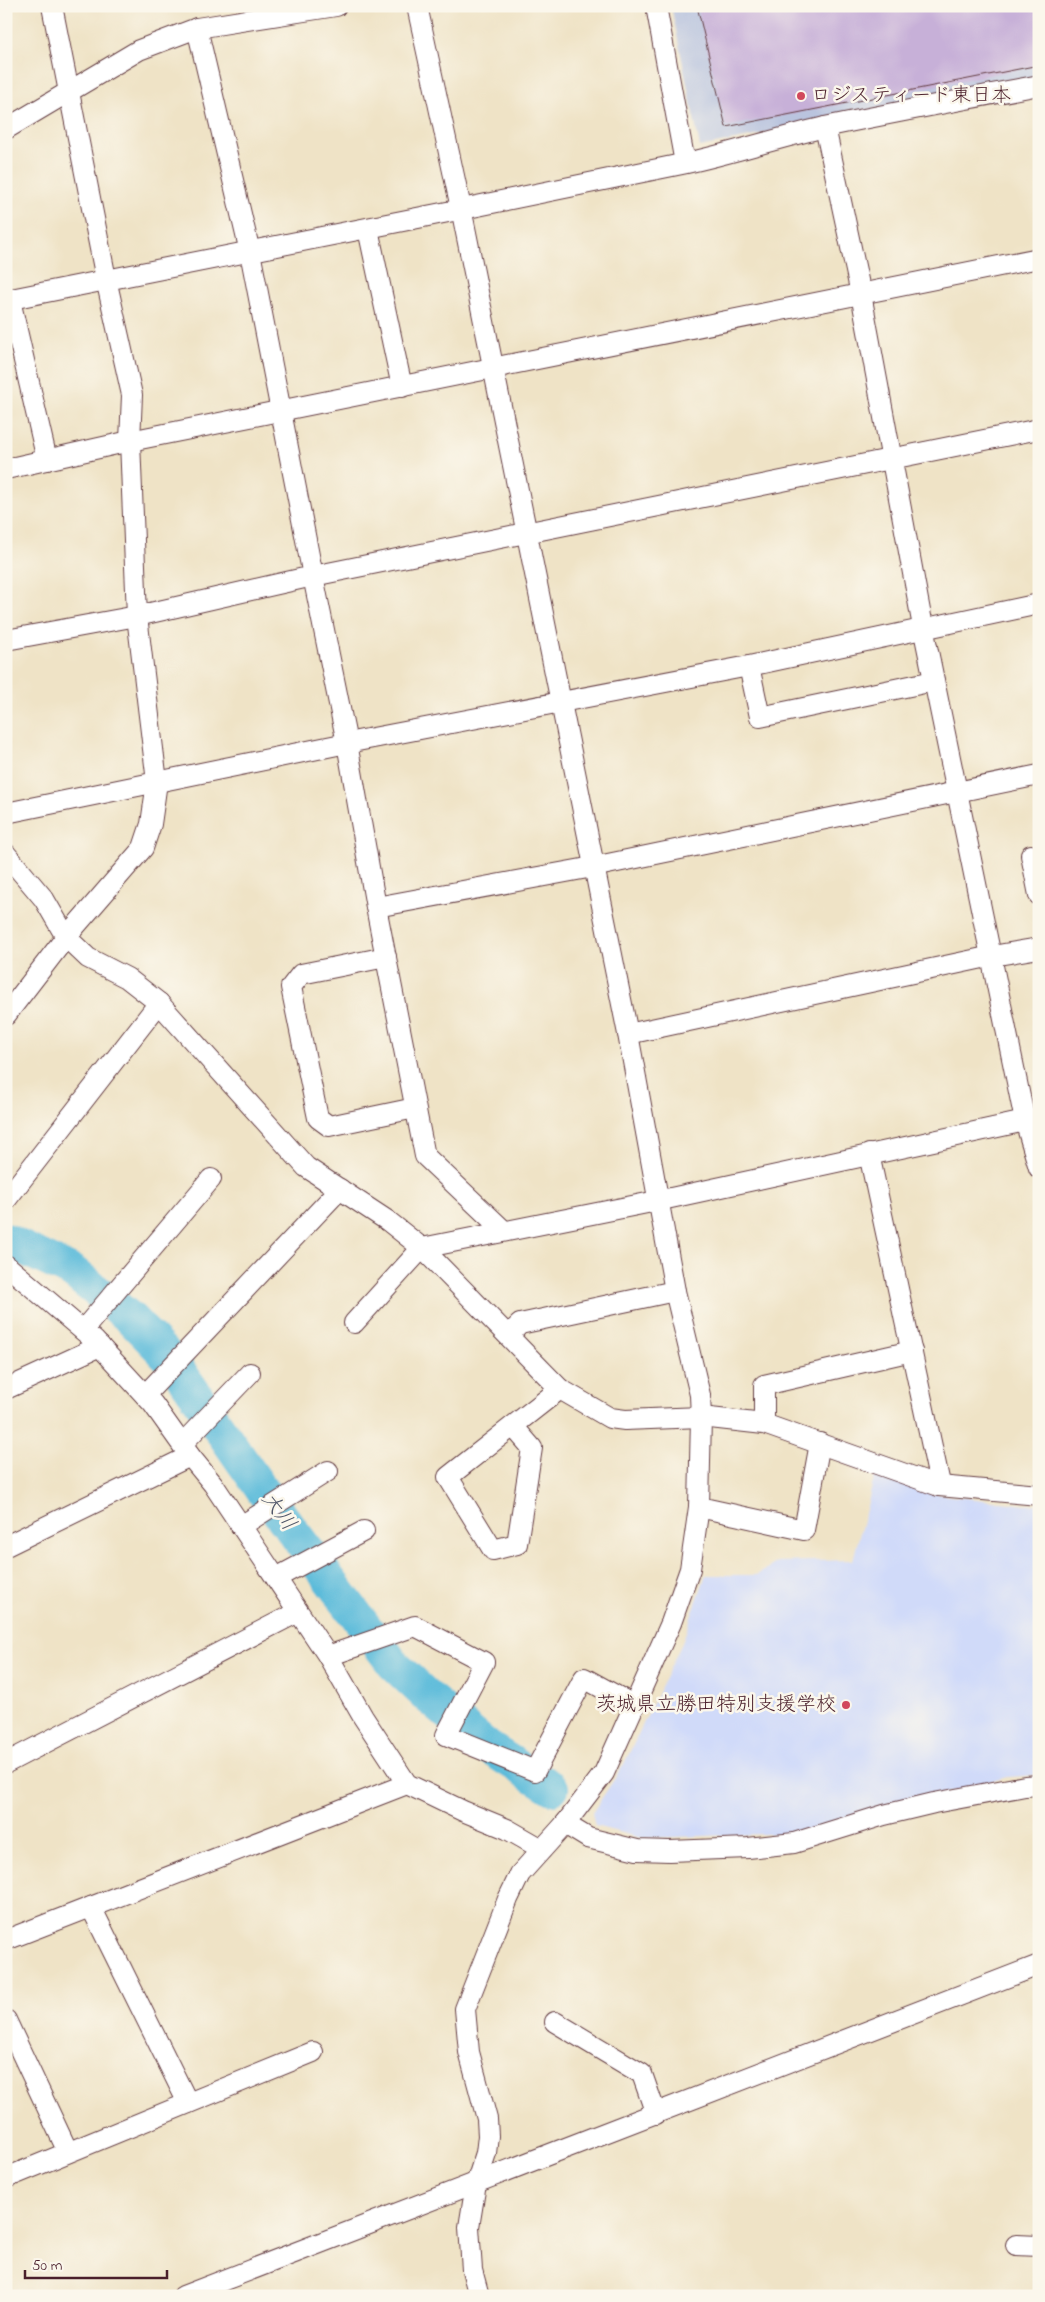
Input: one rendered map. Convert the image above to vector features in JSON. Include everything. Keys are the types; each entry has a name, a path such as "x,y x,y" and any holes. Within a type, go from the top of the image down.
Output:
{"street":[{"path":"6,1015 66,937 142,848 152,824 157,782 137,616 130,441 132,395 106,279 52,6"},
{"path":"6,128 140,50 197,28 336,6"},
{"path":"417,6 461,208 628,1034 675,1291 700,1395 701,1418 699,1507 690,1569 671,1623 604,1773 565,1824 520,1874 464,2009 469,2052 488,2119 486,2153 476,2184 469,2227 472,2270 478,2296"},
{"path":"656,6 686,163"},
{"path":"197,28 250,252 347,743 376,907 425,1156 504,1231"},
{"path":"47,460 8,300 106,279 368,229 461,208 686,163 825,127 1039,85"},
{"path":"825,127 861,294 934,681 992,956 1032,1120 1039,1168"},
{"path":"368,229 402,387"},
{"path":"6,469 130,441 1039,258"},
{"path":"6,640 137,616 313,576 526,534 892,457 1039,429"},
{"path":"6,813 347,743 749,666 923,627 1039,604"},
{"path":"749,666 760,717 934,681"},
{"path":"376,907 593,867 1039,775"},
{"path":"6,854 44,899 66,937 88,958 127,978 158,1003 306,1167 388,1221 422,1248 560,1389 610,1418 625,1420 701,1418 764,1424 939,1486 1039,1495"},
{"path":"1030,855 1039,895"},
{"path":"628,1034 992,956 1039,948"},
{"path":"386,957 301,974 291,987 318,1118 329,1126 416,1108"},
{"path":"6,1200 158,1003"},
{"path":"354,1323 422,1248 1032,1120"},
{"path":"869,1154 939,1486"},
{"path":"83,1330 211,1179"},
{"path":"145,1395 340,1189"},
{"path":"6,1265 83,1330 145,1395 213,1484 328,1656 363,1717 407,1784 506,1829 542,1849"},
{"path":"508,1335 520,1324 675,1291"},
{"path":"6,1389 100,1346"},
{"path":"764,1424 764,1385 912,1351"},
{"path":"6,1546 186,1450 250,1373"},
{"path":"513,1426 532,1448 517,1544 493,1550 448,1477 560,1389"},
{"path":"699,1507 804,1530 820,1443"},
{"path":"241,1526 328,1471"},
{"path":"276,1578 364,1532"},
{"path":"6,1763 298,1612"},
{"path":"328,1656 415,1626 484,1662 446,1735 535,1771 584,1678 635,1706"},
{"path":"6,1940 407,1784"},
{"path":"565,1824 588,1838 637,1850 669,1852 748,1848 794,1843 884,1815 934,1803 1039,1785"},
{"path":"91,1907 188,2103"},
{"path":"184,2296 1039,1965"},
{"path":"6,2020 68,2152"},
{"path":"555,2022 642,2074 656,2114"},
{"path":"6,2178 313,2052"},
{"path":"1016,2245 1039,2246"}],"shaded area":[{"name":"ロジスティード東日本","path":"671,6 1039,6 1039,79 700,147"},
{"name":"茨城県立勝田特別支援学校","path":"875,1475 942,1495 1026,1505 1039,1504 1039,1775 1007,1777 797,1833 641,1838 595,1826 592,1813 623,1766 682,1643 706,1575 757,1575 778,1562 853,1560"}],"building":[{"name":"ロジスティード東日本","path":"697,6 1039,6 1039,65 726,127"}],"waterway":[{"name":"大川","path":"6,1240 73,1272 130,1318 173,1362 267,1497 394,1665 429,1698 489,1748 552,1788"}],"place":[{"name":"ロジスティード東日本","path":"801,96"},
{"name":"茨城県立勝田特別支援学校","path":"846,1705"}]}
